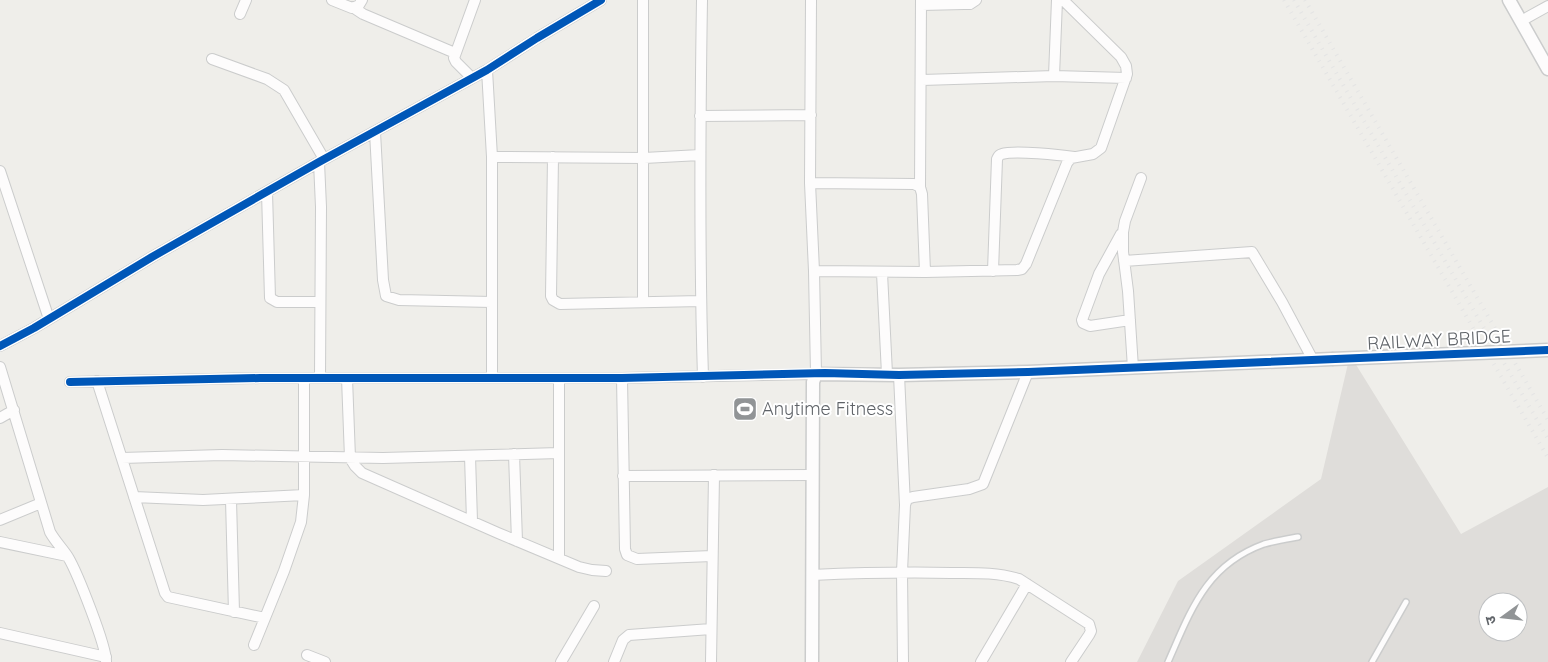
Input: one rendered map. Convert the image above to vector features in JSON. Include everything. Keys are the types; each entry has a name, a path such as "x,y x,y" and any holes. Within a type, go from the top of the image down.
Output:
{"street":[{"path":"240,14 246,0"},
{"path":"332,0 358,4 363,14 455,53"},
{"path":"472,78 454,60 475,0"},
{"path":"0,346 322,160 487,70 601,0"},
{"path":"643,302 644,0"},
{"path":"702,0 700,155 703,377"},
{"path":"811,0 810,183 816,374 813,382 812,662"},
{"path":"925,272 922,194 920,187 921,2 970,4 976,0"},
{"path":"1054,76 1056,0"},
{"path":"993,270 996,159 998,156 1006,153 1074,157 1093,154 1101,148 1126,78 1126,66 1121,58 1063,0"},
{"path":"1509,0 1548,68"},
{"path":"1521,21 1548,6"},
{"path":"212,59 268,79 284,90 322,160 320,378"},
{"path":"487,70 492,157 492,378"},
{"path":"922,80 1054,76 1126,78"},
{"path":"700,116 810,115"},
{"path":"374,132 383,280 386,296 399,300 492,302"},
{"path":"492,157 644,158 700,155"},
{"path":"553,157 551,296 553,300 560,304 701,301"},
{"path":"814,271 882,273 1022,269 1026,264 1067,164 1074,157"},
{"path":"0,171 49,319"},
{"path":"1133,368 1123,232 1125,221 1141,178"},
{"path":"810,183 914,184 920,187"},
{"path":"267,192 270,298 277,302 320,302"},
{"path":"1123,232 1099,274 1082,320 1083,323 1090,326 1130,320"},
{"path":"1124,261 1252,252 1282,302 1313,360"},
{"path":"882,273 905,505 902,572 903,662"},
{"name":"RAILWAY BRIDGE","path":"816,374 1028,372 1548,350"},
{"path":"0,367 50,532 67,556 81,588 106,659"},
{"path":"905,505 907,499 913,497 968,489 983,484 1028,372"},
{"path":"70,382 304,378 622,378 816,374"},
{"path":"254,645 297,535 302,513 304,495 304,378"},
{"path":"347,378 350,458 354,466 362,473 579,567 606,571"},
{"path":"559,378 559,558"},
{"path":"622,378 625,549 627,555 637,558 712,556"},
{"path":"97,381 165,593 168,597 265,618"},
{"path":"0,418 14,410"},
{"path":"122,458 222,455 350,458 559,453"},
{"path":"514,454 517,541"},
{"path":"470,456 472,522"},
{"path":"711,662 714,475"},
{"path":"623,476 812,475"},
{"path":"134,497 171,500 231,500 304,495"},
{"path":"231,500 234,612"},
{"path":"0,520 41,503"},
{"path":"0,542 67,556"},
{"path":"812,575 902,572 989,573 1008,576 1027,584 1086,621 1090,627 1089,635 1072,662"},
{"path":"981,662 1027,584"},
{"path":"561,662 594,606"},
{"path":"614,662 623,640 629,634 711,629"},
{"path":"0,633 106,659"},
{"path":"306,655 325,662"}],"lane":[{"path":"1168,662 1190,614 1212,578 1227,564 1246,552 1266,544 1298,537"},
{"path":"1372,662 1406,602"}],"shaded area":[{"path":"1350,355 1461,534 1548,487 1548,662 1137,662 1178,581 1321,479"}],"railway":[{"path":"1284,0 1548,458"},
{"path":"1294,0 1548,439"},
{"path":"1305,0 1548,420"}],"cycle path":[{"path":"0,346 319,162 487,70 601,0"},
{"path":"70,382 260,378 622,378 825,373 899,375 1028,372 1548,350"}],"place":[{"name":"Anytime Fitness","path":"745,409"}]}
